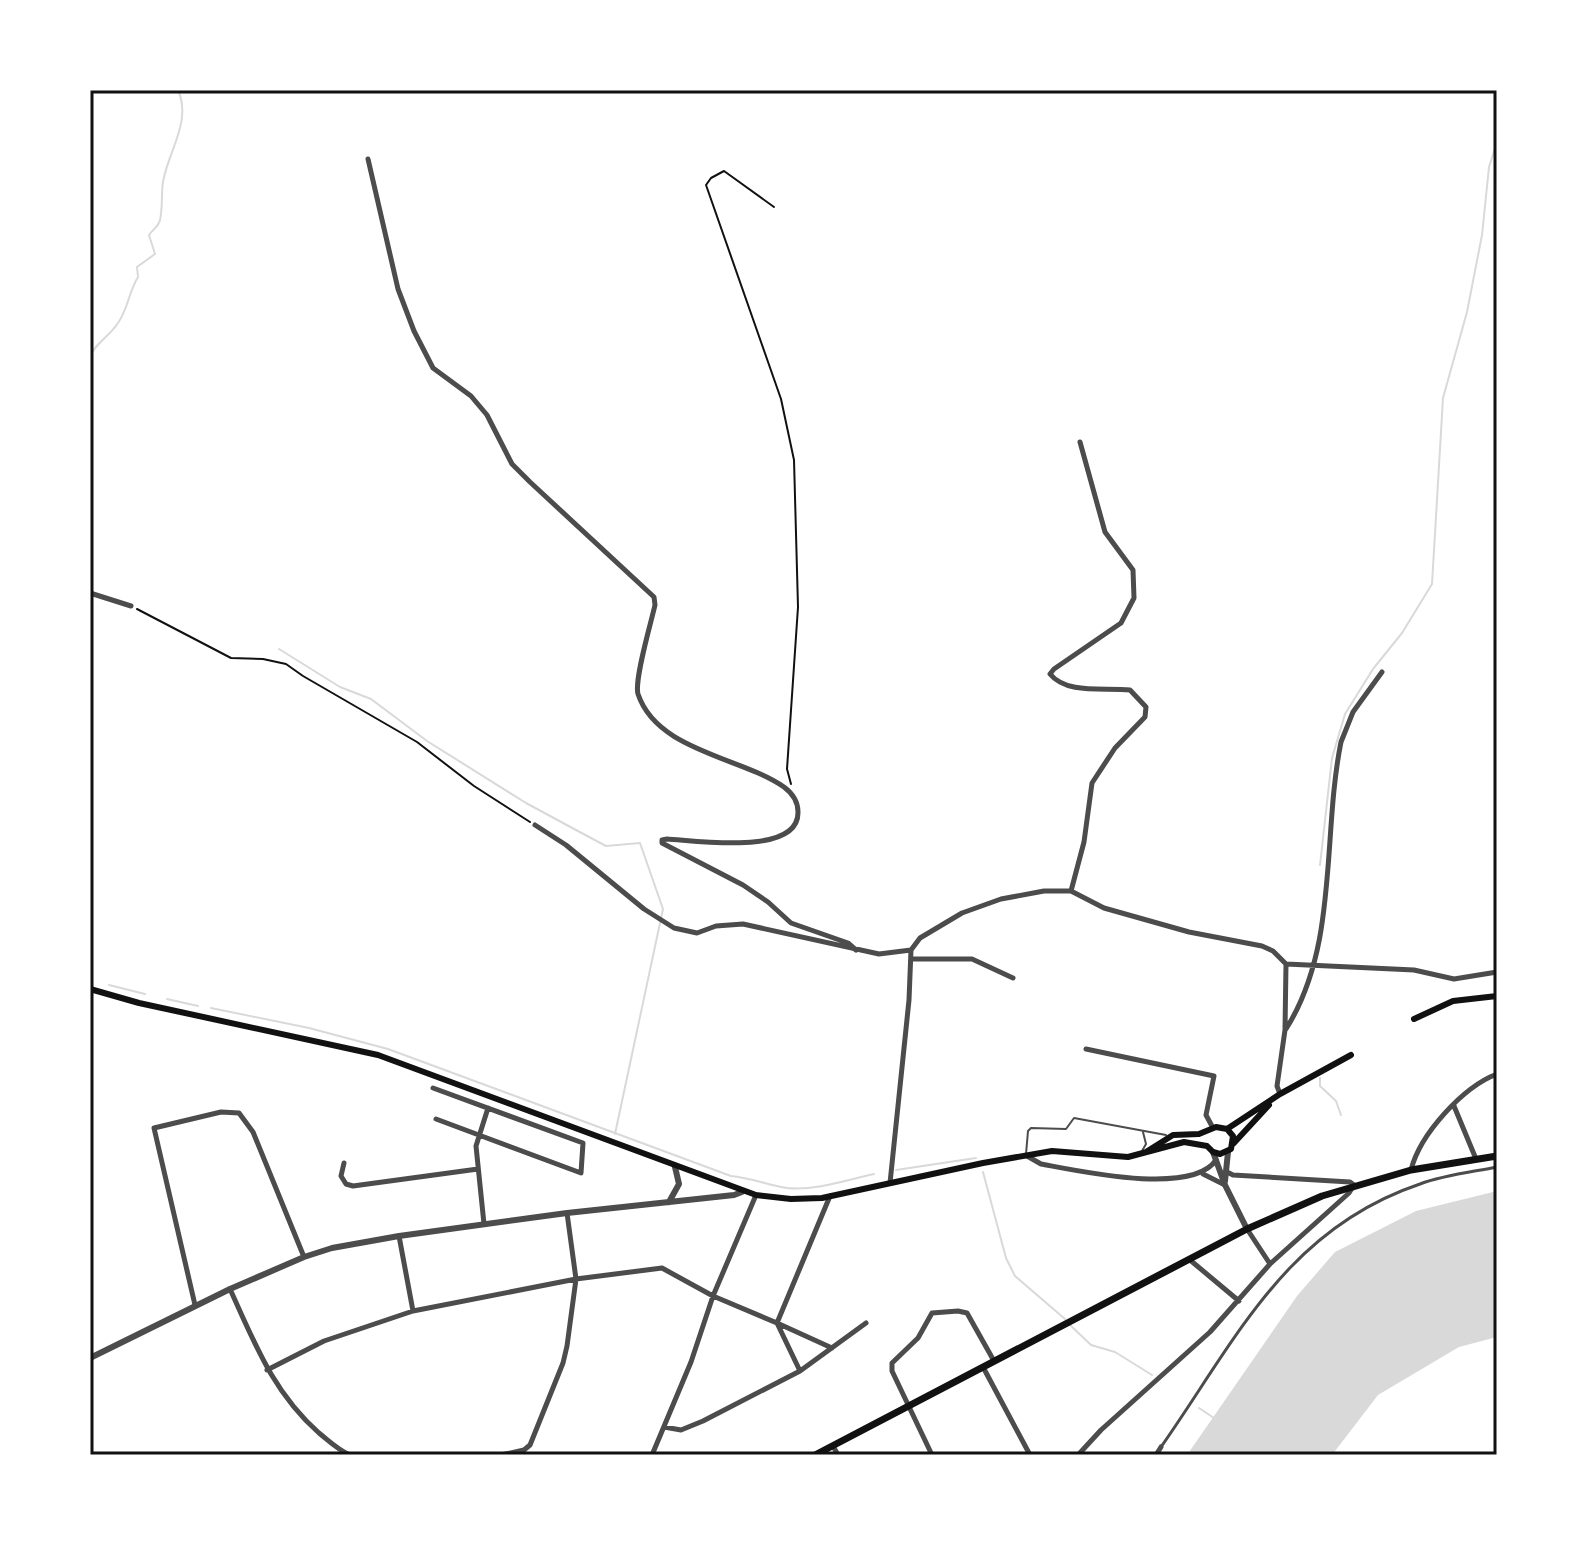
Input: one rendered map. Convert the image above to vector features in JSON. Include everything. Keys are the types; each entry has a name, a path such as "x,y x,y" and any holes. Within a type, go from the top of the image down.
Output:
{"main road":[{"path":"90,989 139,1003 378,1055 725,1183 742,1192 791,1199 830,1196 1052,1151 1112,1158 1184,1142 1207,1146 1220,1154 1228,1152 1277,1096"},
{"path":"1414,1019 1453,1001 1497,996"},
{"path":"1227,1129 1277,1096 1351,1055"},
{"path":"1143,1153 1169,1137 1199,1134 1220,1126 1233,1136 1233,1145"},
{"path":"1207,1146 1206,1137 1212,1128"},
{"path":"815,1455 1247,1229 1322,1196 1411,1170 1497,1156"}],"street":[{"path":"368,159 398,289 433,368 471,396 487,415 512,464 654,597 655,605 637,682 639,697 647,710 656,722 690,745 771,780 786,788 796,800 798,819 793,828 775,839 746,843 667,839 662,843 743,885 791,923 848,943 856,950"},
{"path":"1071,891 1084,842 1092,783 1115,748 1145,717 1146,707 1130,690 1067,685 1056,682 1050,674 1121,623 1134,598 1133,570 1105,532 1080,442"},
{"path":"90,593 131,606"},
{"path":"1285,1030 1298,1010 1314,967 1341,742 1353,712 1382,672"},
{"path":"535,825 566,845 644,909 674,928 697,933 716,926 743,924 879,954 913,947 945,923 982,904 1044,891 1071,891 1104,908 1189,932 1262,946 1273,951 1286,964 1414,970 1454,979 1497,972"},
{"path":"890,1183 913,947"},
{"path":"911,959 972,959 1013,978"},
{"path":"1277,1096 1285,1030 1286,964"},
{"path":"1086,1049 1214,1076 1206,1115 1212,1128"},
{"path":"1411,1170 1422,1142 1454,1106 1473,1086 1497,1074"},
{"path":"433,1088 583,1143 581,1173 436,1119"},
{"path":"1454,1106 1476,1159"},
{"path":"484,1224 476,1146 488,1108"},
{"path":"195,1305 154,1128 221,1112 239,1113 253,1132 304,1257"},
{"path":"1213,1152 1247,1229 1270,1264"},
{"path":"1225,1185 1228,1152"},
{"path":"1026,1155 1041,1164 1107,1175 1167,1179 1202,1174 1216,1160"},
{"path":"344,1163 341,1176 346,1184 353,1186 478,1169"},
{"path":"669,1202 679,1184 675,1167"},
{"path":"1156,1455 1264,1296 1295,1260 1325,1233 1372,1206 1420,1184 1497,1167"},
{"path":"1078,1455 1164,1371 1210,1332 1270,1264 1349,1193 1354,1185 1350,1182 1233,1175 1227,1172"},
{"path":"1202,1174 1225,1185"},
{"path":"90,1358 230,1289 332,1248 484,1224 742,1192"},
{"path":"652,1455 713,1296 756,1195"},
{"path":"800,1371 777,1323 830,1196"},
{"path":"501,1455 524,1450 535,1436 563,1363 576,1279 567,1213"},
{"path":"399,1236 413,1311"},
{"path":"1190,1260 1239,1301"},
{"path":"267,1370 324,1341 413,1311 576,1279 662,1268 713,1296 832,1348"},
{"path":"230,1289 267,1370 296,1412 341,1451 350,1455"},
{"path":"932,1455 892,1371 892,1363 918,1338 932,1313 958,1311 967,1313 994,1361"},
{"path":"664,1427 681,1430 691,1427 800,1371 866,1323"},
{"path":"983,1367 1030,1455"},
{"path":"833,1446 838,1455"}],"lane":[{"path":"1026,1155 1028,1131 1031,1128 1066,1129 1074,1118 1169,1137"},
{"path":"1142,1131 1146,1144 1143,1153"}],"path":[{"path":"774,207 724,171 711,178 706,185 781,399 794,460 798,607 787,769 791,785"},
{"path":"131,606 231,658 263,659 286,664 417,742 474,786 535,825"}],"shaded area":[{"path":"1497,1191 1497,1337 1459,1347 1378,1395 1332,1455 1187,1455 1297,1296 1335,1252 1416,1211"}],"waterway":[{"path":"90,357 121,318 138,277 137,267 155,254 149,235 159,222 163,182 181,125 182,102 178,90"},
{"path":"1320,865 1332,758 1345,714 1432,584 1443,398 1467,312 1482,235 1489,167 1497,142"},
{"path":"279,649 340,687 371,699 427,741 526,803 576,830 606,846 640,843 663,909 615,1134"},
{"path":"109,985 145,994"},
{"path":"167,999 198,1006"},
{"path":"211,1008 309,1028 388,1049 731,1176 798,1189 874,1174"},
{"path":"1320,1078 1320,1086 1336,1101 1341,1115"},
{"path":"896,1170 976,1158"},
{"path":"983,1172 1006,1258 1015,1276 1065,1319"},
{"path":"1069,1324 1091,1345 1115,1352 1152,1375"},
{"path":"1199,1408 1214,1418"}]}
